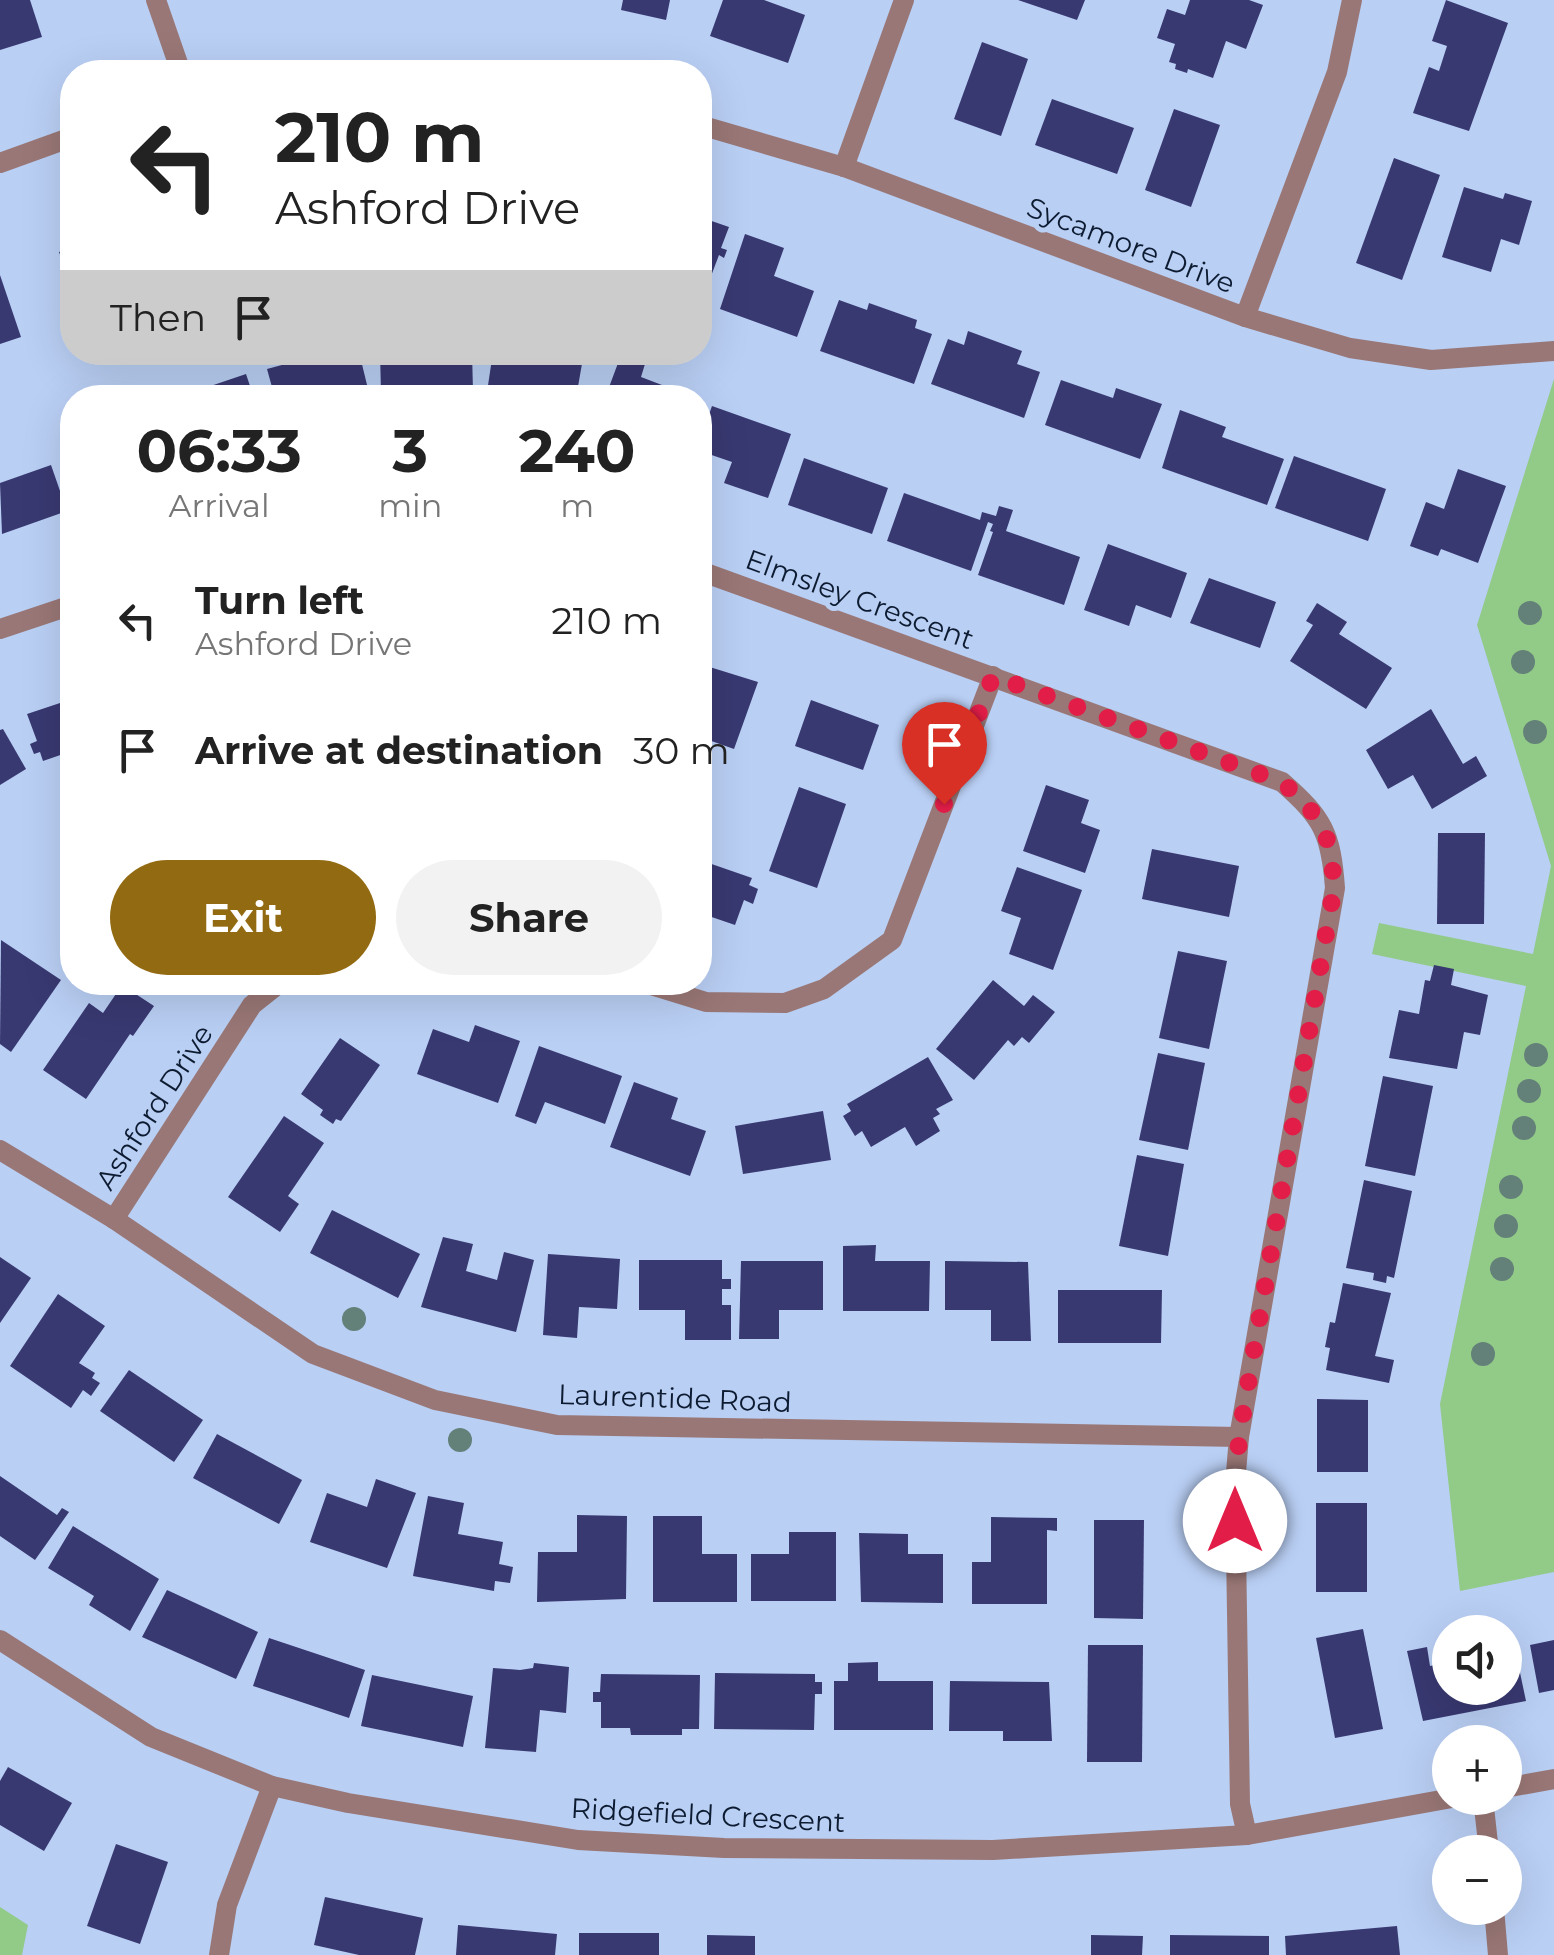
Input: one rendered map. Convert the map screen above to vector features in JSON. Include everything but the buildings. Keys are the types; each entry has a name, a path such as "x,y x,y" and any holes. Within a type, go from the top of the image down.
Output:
{"street":[{"path":"156,0 177,60"},
{"path":"844,167 904,0"},
{"path":"1245,317 1337,72 1352,0"},
{"name":"Sycamore Drive","path":"712,128 844,167 1245,317 1350,348 1432,360 1554,351"},
{"path":"0,163 60,142"},
{"name":"Elmsley Crescent","path":"712,575 1282,782 1314,810 1332,850 1334,888 1234,1484 1240,1786 1248,1835"},
{"path":"0,630 60,608"},
{"path":"683,995 706,1002 785,1002 824,989 892,940 993,676"},
{"name":"Ashford Drive","path":"114,1219 252,1005 264,995"},
{"name":"Laurentide Road","path":"0,1150 114,1219 314,1354 435,1400 557,1425 1239,1437"},
{"name":"Ridgefield Crescent","path":"0,1640 151,1737 272,1786 348,1803 578,1840 724,1848 993,1850 1248,1835 1432,1802"},
{"path":"1522,1785 1554,1779"},
{"path":"219,1955 227,1905 272,1786"},
{"path":"1495,1925 1498,1955"}],"green space":[{"path":"1554,379 1554,1572 1460,1591 1440,1404 1526,986 1372,954 1379,923 1533,954 1551,866 1477,625"},
{"path":"0,1907 28,1925 22,1955 0,1955"}],"route":[{"path":"944,804 993,676 1282,782 1314,810 1332,850 1334,888 1239,1437 1235,1521"}]}
